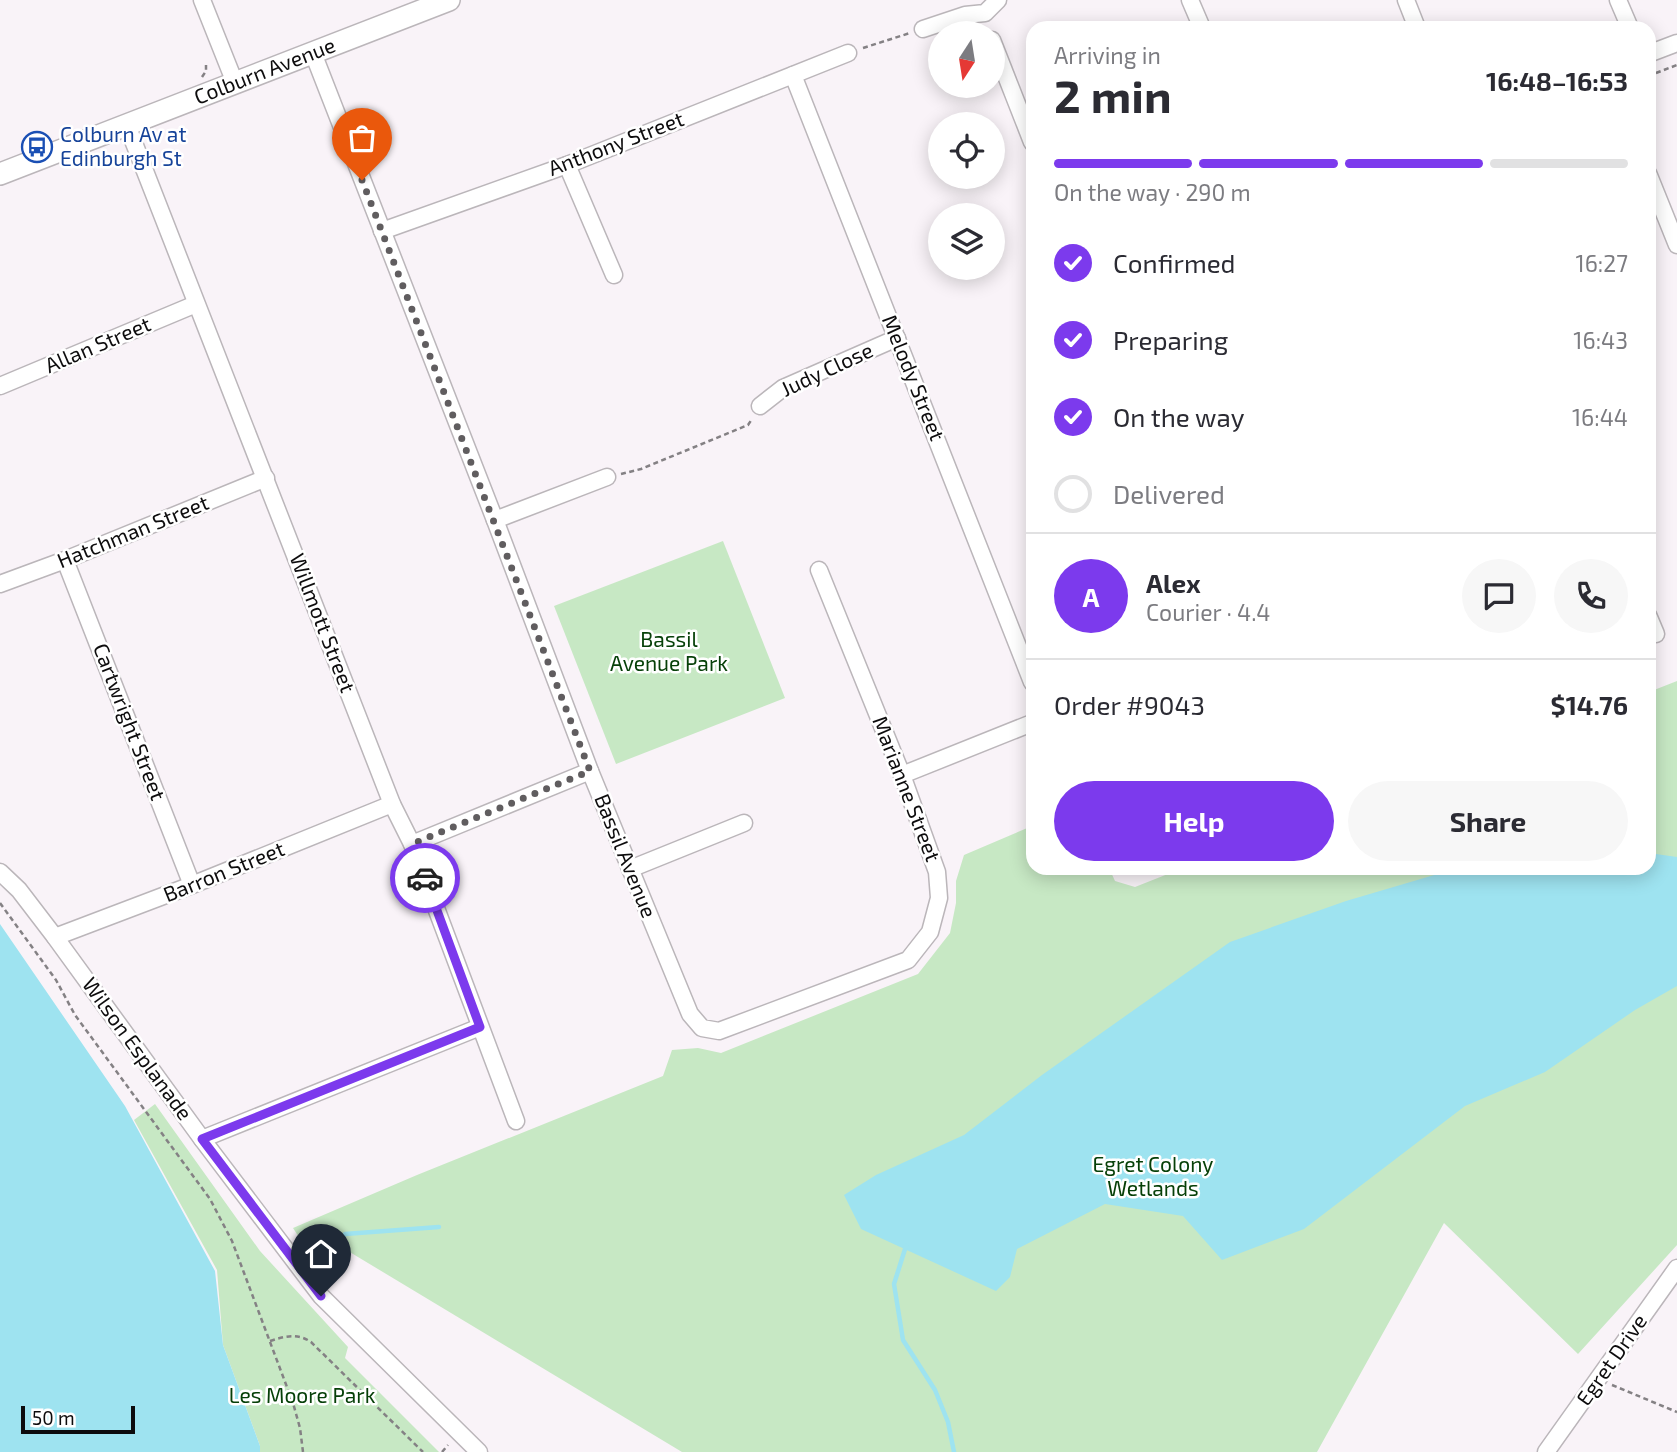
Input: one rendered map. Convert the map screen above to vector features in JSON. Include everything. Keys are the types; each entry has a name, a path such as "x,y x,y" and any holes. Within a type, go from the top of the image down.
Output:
{"main road":[{"name":"Colburn Avenue","path":"0,174 449,0"}],"street":[{"path":"202,0 235,83"},
{"path":"923,29 965,15 985,13 998,0"},
{"path":"1190,0 1199,21"},
{"path":"1406,0 1414,21"},
{"path":"1618,0 1627,21"},
{"path":"985,13 987,21"},
{"path":"1656,51 1677,43"},
{"name":"Bassil Avenue","path":"313,52 590,771 690,1014 702,1028"},
{"name":"Anthony Street","path":"382,231 567,164 848,53"},
{"path":"1005,73 1026,127"},
{"name":"Melody Street","path":"793,75 1026,667"},
{"name":"Willmott Street","path":"127,125 392,804 412,844 516,1121"},
{"path":"567,164 614,275"},
{"path":"1656,193 1677,245"},
{"name":"Allan Street","path":"0,386 196,304"},
{"name":"Judy Close","path":"760,406 783,388 897,338"},
{"path":"495,520 607,477"},
{"name":"Hatchman Street","path":"0,584 266,478"},
{"name":"Cartwright Street","path":"65,560 192,885"},
{"name":"Marianne Street","path":"702,1028 719,1031 908,960 930,932 939,898 937,872 902,775 818,570"},
{"path":"902,775 1026,725"},
{"path":"412,844 590,771"},
{"name":"Barron Street","path":"55,937 392,804"},
{"path":"630,869 744,823"},
{"name":"Wilson Esplanade","path":"0,872 19,890 55,937 202,1139 321,1296 479,1452"},
{"path":"202,1139 480,1027"},
{"name":"Egret Drive","path":"1546,1452 1598,1379 1671,1288 1677,1268"}],"path":[{"path":"848,53 923,29"},
{"path":"1656,73 1677,65"},
{"path":"607,477 641,469 748,425 760,406"},
{"path":"0,903 56,980 75,1015 210,1199 232,1241 293,1403 303,1452"},
{"path":"270,1341 296,1336 311,1342 423,1452"},
{"path":"1598,1379 1677,1412"},
{"path":"442,1452 448,1445"}],"green space":[{"name":"Bassil Avenue Park","path":"723,541 785,698 616,764 554,606"},
{"name":"Egret Colony Wetlands","path":"1677,681 1677,1245 1578,1354 1444,1223 1317,1452 682,1452 348,1251 324,1276 293,1228 663,1076 672,1050 698,1048 721,1053 918,974 950,933 956,903 956,881 964,855 1026,829 1026,875 1112,875 1115,881 1135,887 1165,875 1656,875 1656,689"},
{"name":"Les Moore Park","path":"155,1104 260,1251 348,1347 345,1358 439,1452 260,1452 223,1345 217,1270 134,1120"}],"water":[{"path":"1656,854 1677,857 1677,986 1635,1010 1545,1072 1465,1106 1304,1229 1222,1260 1183,1216 1105,1204 1017,1249 1010,1277 996,1291 861,1229 844,1195 876,1175 964,1135 1042,1075 1230,942 1346,901 1434,875 1656,875"},
{"path":"0,924 125,1106 215,1271 223,1345 260,1452 0,1452"}],"waterway":[{"path":"318,1263 345,1234 439,1227"},
{"path":"906,1246 894,1284 903,1340 935,1390 948,1422 954,1452"}],"way so far":[{"path":"362,180 590,771 412,844 425,878"}],"place":[{"name":"Colburn Av at Edinburgh St","path":"37,147"}],"route":[{"path":"321,1296 202,1139 480,1027 425,878"}]}
